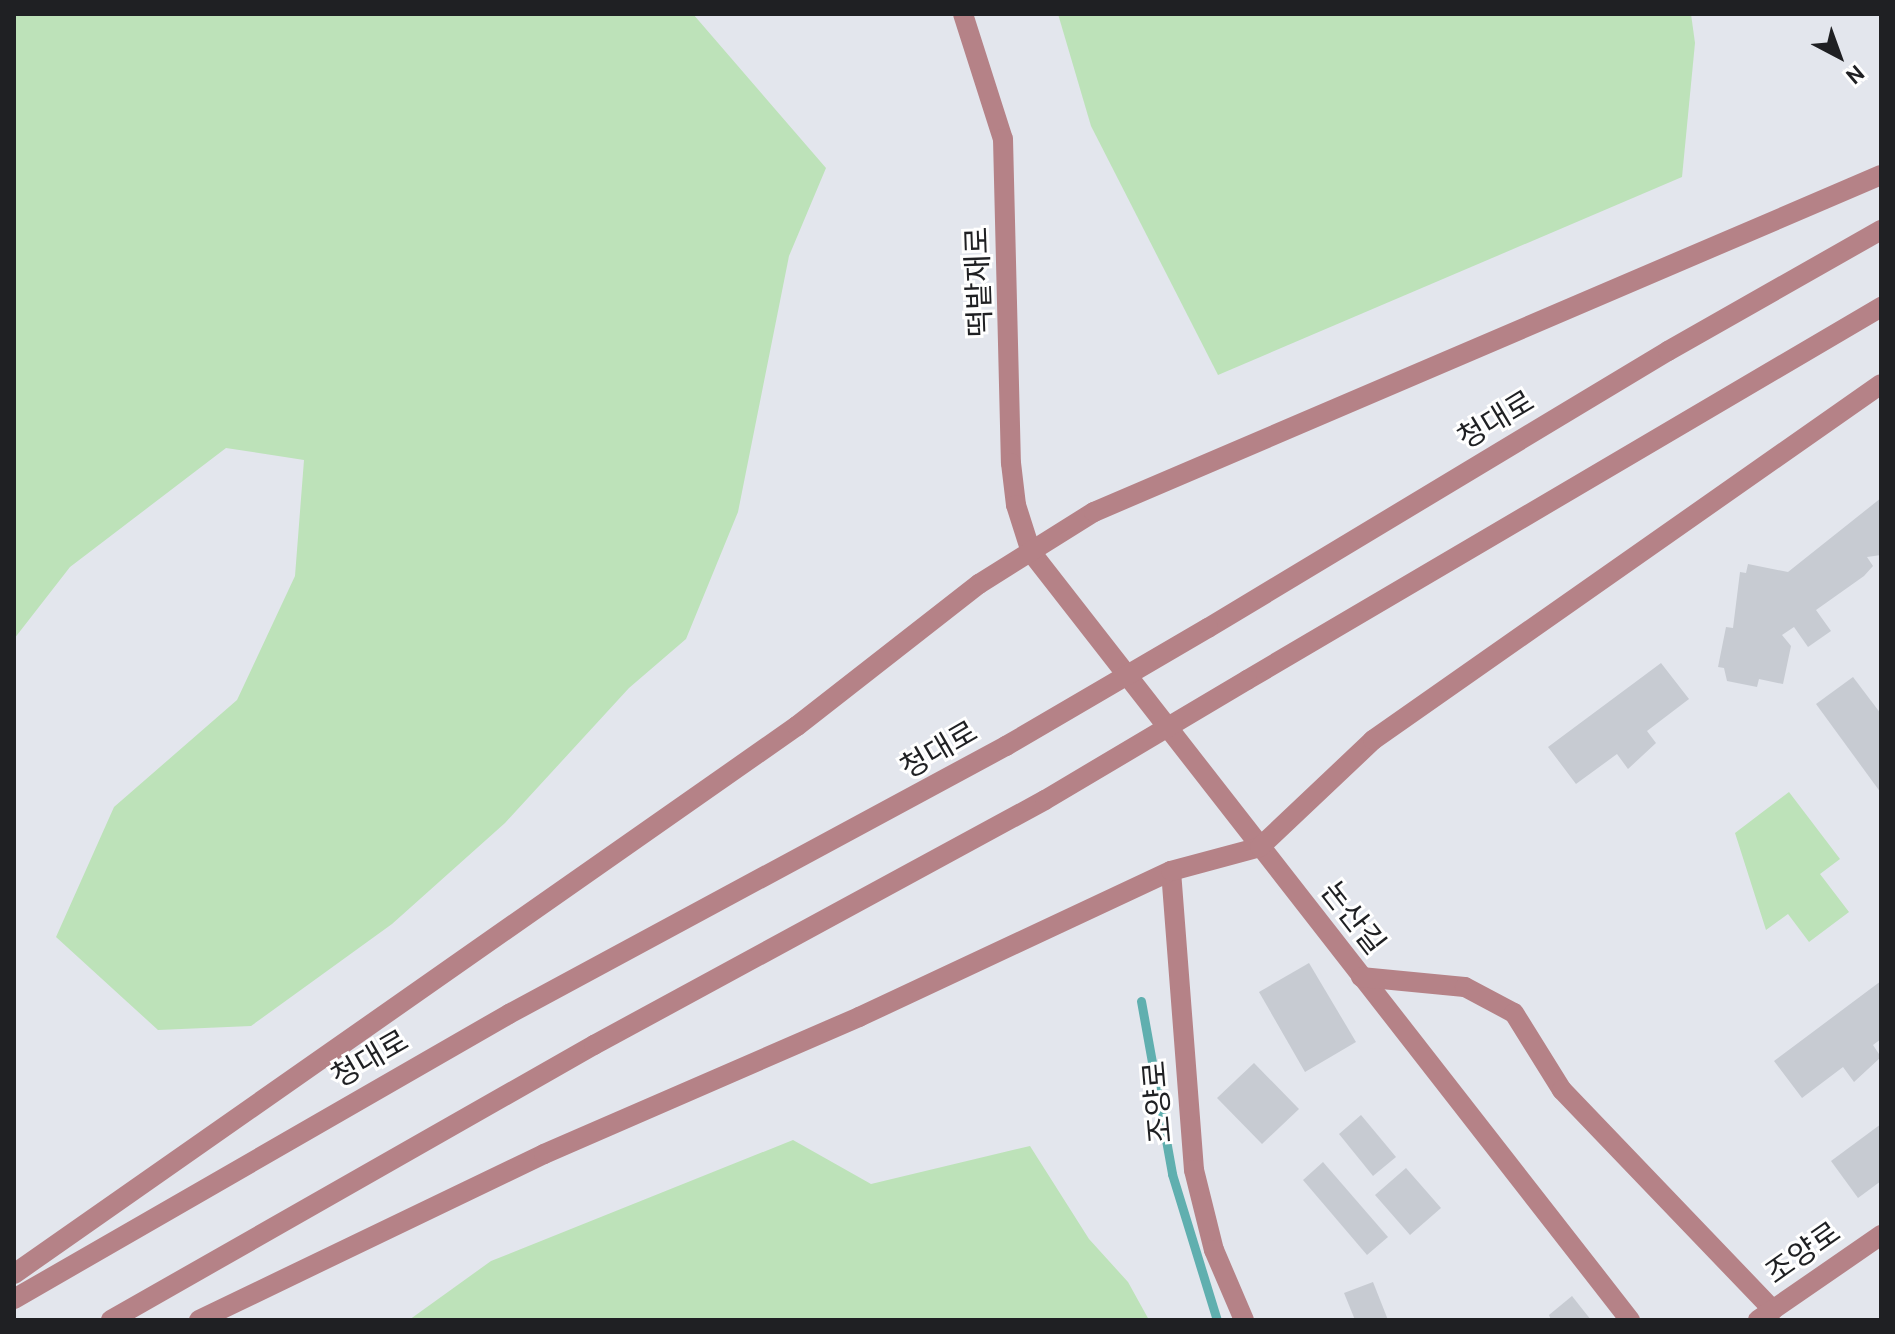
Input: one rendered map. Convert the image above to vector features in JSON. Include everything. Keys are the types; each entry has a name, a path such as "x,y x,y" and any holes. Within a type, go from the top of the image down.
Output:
{"street":[{"name":"떡밭재로","path":"963,14 1003,139 1011,463 1016,505 1031,552"},
{"path":"14,1274 797,726 979,584 1094,512 1881,175"},
{"name":"청대로","path":"14,1299 509,1014 1006,746 1654,359 1881,230"},
{"path":"111,1320 594,1045 1045,800 1881,307"},
{"path":"199,1320 544,1154 859,1017 1171,871 1260,847 1373,740 1881,384"},
{"name":"논산길","path":"1031,552 1630,1320"},
{"name":"조양로","path":"1171,871 1194,1170 1214,1250 1244,1320"},
{"path":"1361,977 1465,987 1514,1013 1562,1090 1766,1315"},
{"name":"조양로","path":"1766,1315 1881,1235"}],"green space":[{"path":"14,14 693,14 826,168 789,256 738,512 686,639 629,688 505,823 392,924 251,1026 158,1030 56,937 114,807 237,700 295,576 304,460 226,448 70,567 14,639"},
{"path":"1058,14 1691,14 1695,43 1682,177 1218,375 1091,126"},
{"path":"1789,792 1840,859 1820,874 1849,912 1809,942 1788,914 1766,930 1735,833"},
{"path":"793,1140 871,1184 1030,1146 1089,1239 1128,1282 1149,1320 409,1320 491,1261"}],"building":[{"path":"1881,498 1881,555 1867,557 1873,566 1864,576 1816,610 1831,631 1808,647 1794,627 1782,635 1791,646 1783,684 1759,679 1757,687 1727,681 1724,668 1718,667 1726,627 1733,628 1740,572 1746,573 1748,564 1788,572"},
{"path":"1661,663 1689,699 1647,731 1656,743 1628,769 1617,754 1576,784 1548,747"},
{"path":"1853,677 1881,714 1881,793 1816,704"},
{"path":"1309,963 1356,1042 1305,1072 1259,992"},
{"path":"1881,981 1881,1039 1873,1045 1881,1057 1854,1082 1843,1067 1802,1098 1774,1061"},
{"path":"1254,1063 1299,1109 1262,1144 1217,1098"},
{"path":"1361,1115 1396,1157 1373,1176 1339,1134"},
{"path":"1881,1124 1881,1181 1858,1198 1831,1161"},
{"path":"1323,1162 1388,1237 1367,1255 1303,1180"},
{"path":"1406,1168 1441,1208 1410,1235 1375,1195"},
{"path":"1373,1282 1388,1320 1355,1320 1344,1293"},
{"path":"1572,1296 1591,1320 1551,1320 1549,1315"}],"waterway":[{"path":"1141,1001 1172,1174 1217,1320"}]}
